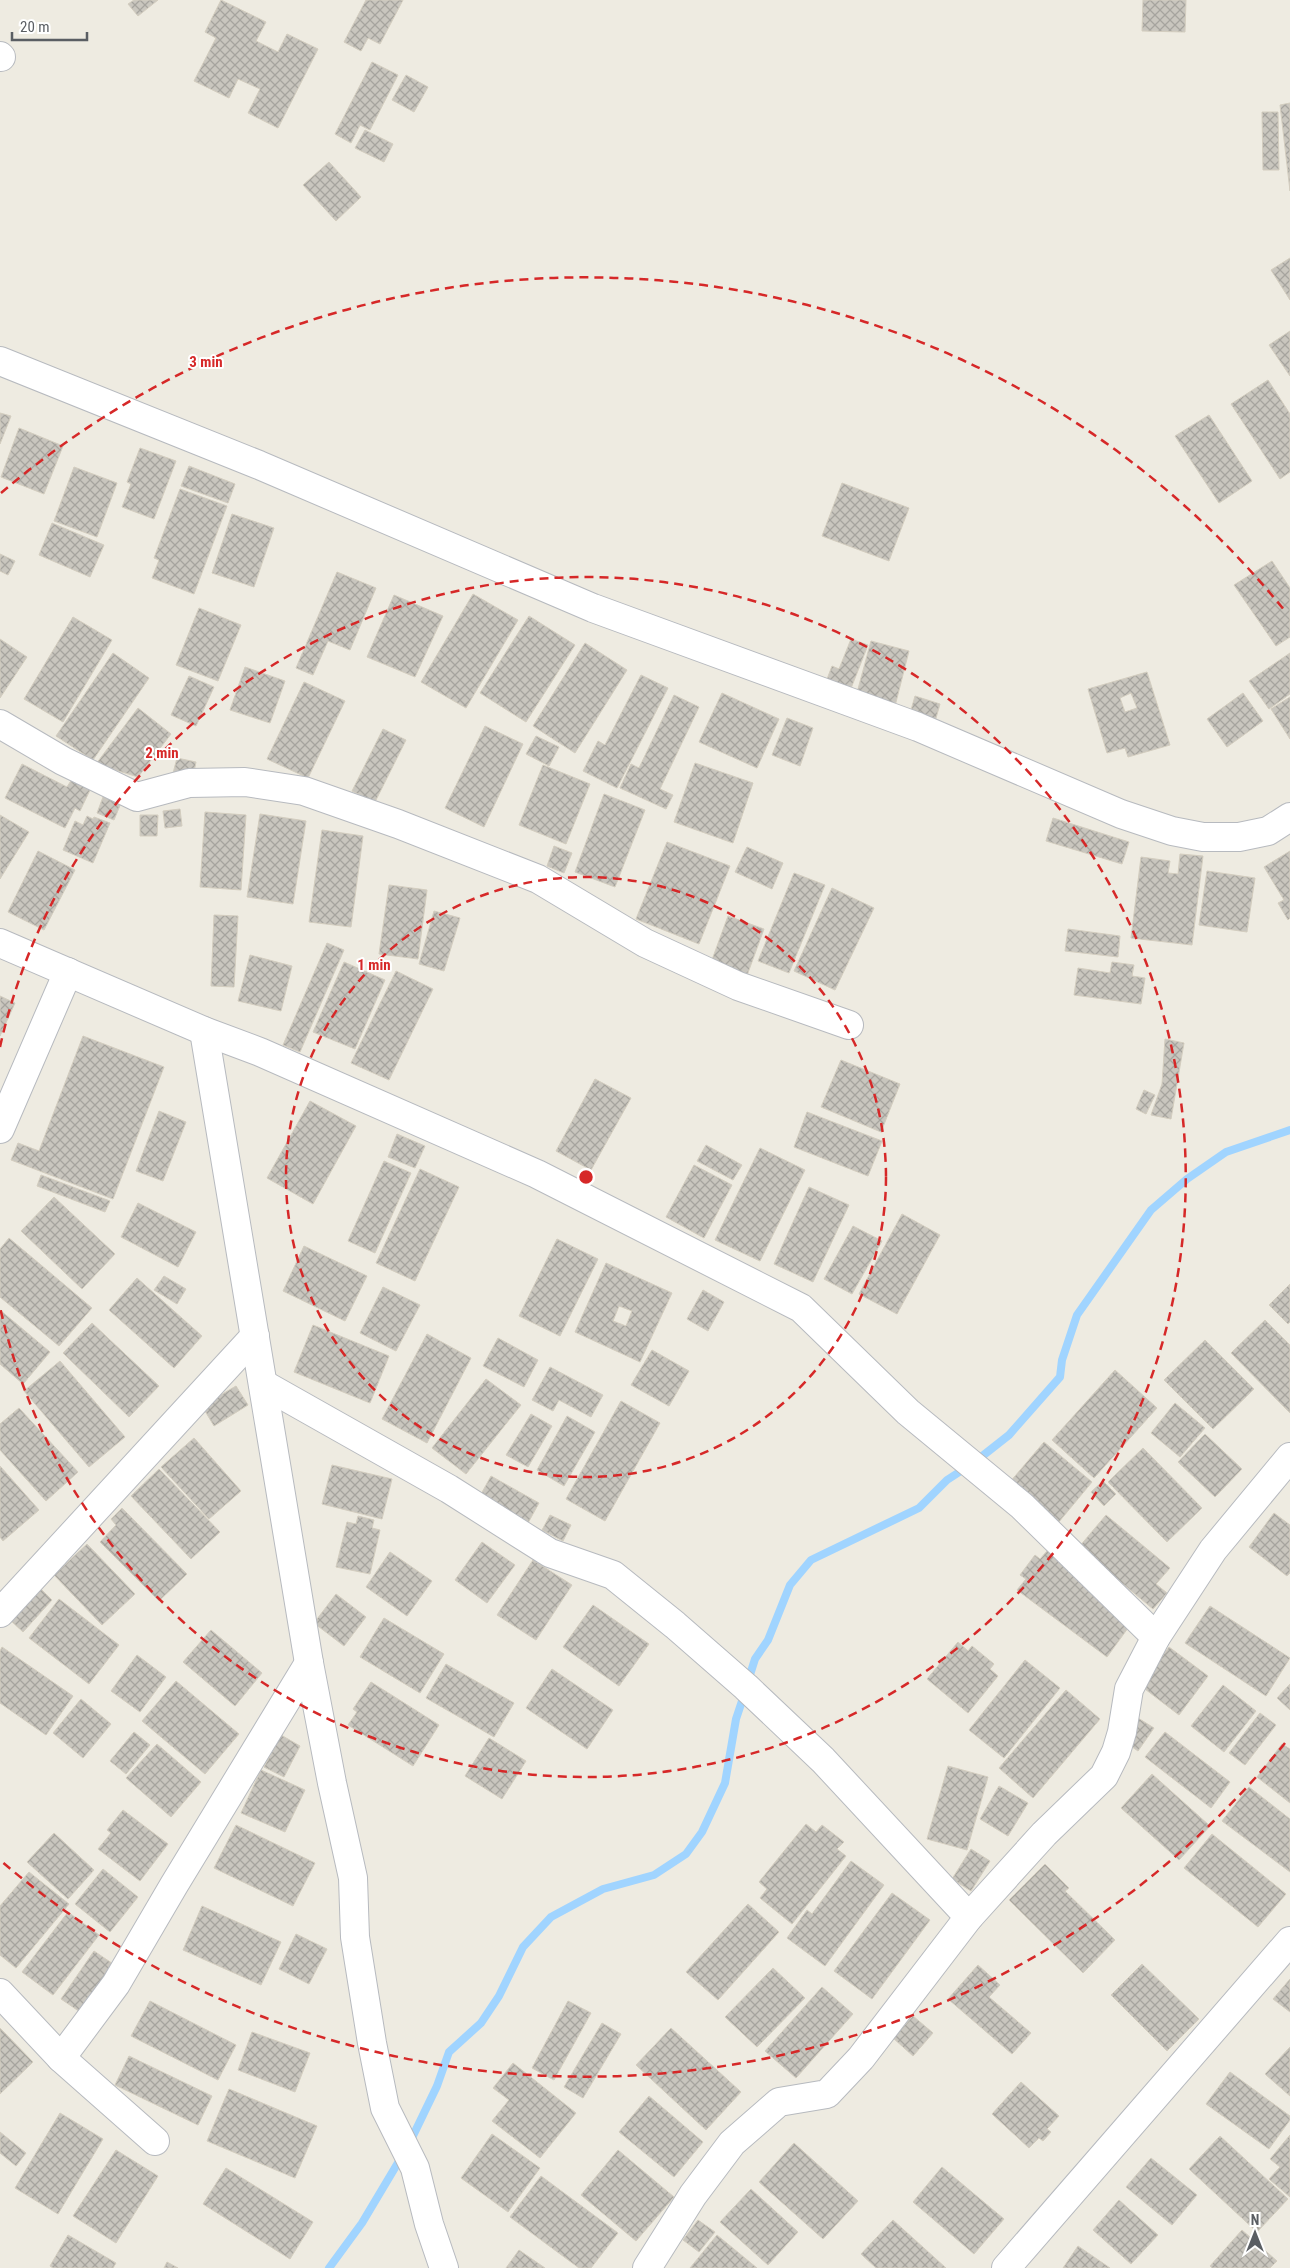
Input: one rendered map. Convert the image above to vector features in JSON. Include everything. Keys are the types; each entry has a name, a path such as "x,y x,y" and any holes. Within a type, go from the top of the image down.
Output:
{"street":[{"path":"0,361 259,465 592,608 918,728 1121,814 1172,831 1203,837 1239,837 1268,831 1290,817"},
{"path":"0,724 63,761 137,797 189,784 245,782 304,791 398,824 538,879 645,943 738,986 848,1025"},
{"path":"0,943 204,1031 260,1052 538,1174 801,1308 908,1412 1022,1506 1156,1637"},
{"path":"0,1129 68,972"},
{"path":"204,1031 309,1663 332,1783 353,1878 355,1936 363,2000 385,2108 416,2168 429,2224 444,2268"},
{"path":"0,1613 255,1336"},
{"path":"263,1384 449,1489 550,1553 613,1575 675,1625 746,1687 823,1760 969,1917"},
{"path":"648,2268 693,2195 732,2144 780,2102 827,2094 861,2058 969,1917 1044,1834 1104,1776 1116,1752 1122,1732 1129,1689 1156,1637 1213,1550 1290,1457"},
{"path":"61,2058 116,1984 309,1663"},
{"path":"1006,2268 1288,1948"},
{"path":"0,1993 61,2058 155,2141"}],"building":[{"path":"134,0 158,0 138,16 128,4"},
{"path":"221,0 266,22 256,41 278,52 287,34 318,49 278,128 248,113 260,89 238,79 229,98 194,81 216,38 205,32"},
{"path":"366,0 403,0 380,44 368,38 361,51 344,42"},
{"path":"1143,0 1186,0 1185,32 1142,31"},
{"path":"372,62 398,75 370,130 360,125 351,143 335,134"},
{"path":"406,75 428,87 414,112 392,100"},
{"path":"1290,103 1290,191 1280,105"},
{"path":"1262,112 1278,112 1279,170 1263,170"},
{"path":"365,130 393,144 384,162 355,148"},
{"path":"329,162 361,197 336,221 303,185"},
{"path":"1290,258 1290,300 1271,270"},
{"path":"1290,331 1290,376 1269,345"},
{"path":"1268,380 1290,414 1290,472 1280,479 1231,404"},
{"path":"0,413 11,416 0,444"},
{"path":"1209,415 1252,481 1219,503 1175,436"},
{"path":"19,428 63,446 44,494 1,477"},
{"path":"140,448 176,461 154,519 122,507 131,484 127,482"},
{"path":"189,466 235,484 228,503 181,486"},
{"path":"74,467 117,483 97,537 54,521"},
{"path":"842,483 909,508 889,561 822,536"},
{"path":"180,489 227,506 194,594 152,578 159,560 154,558"},
{"path":"232,514 274,528 254,587 212,573"},
{"path":"52,523 104,545 90,577 39,555"},
{"path":"0,554 15,561 8,575 0,571"},
{"path":"1272,561 1290,588 1290,637 1276,646 1234,585"},
{"path":"337,572 376,588 350,650 328,641 313,675 296,668"},
{"path":"473,594 518,620 466,708 421,682"},
{"path":"394,595 443,616 415,677 367,657"},
{"path":"199,608 241,625 218,681 176,665"},
{"path":"529,616 575,645 526,722 480,693"},
{"path":"73,617 112,640 63,722 24,699"},
{"path":"0,639 27,657 0,698"},
{"path":"851,639 868,645 848,696 824,687 832,666 839,669"},
{"path":"871,641 909,651 894,710 855,700"},
{"path":"585,643 627,670 575,753 533,726"},
{"path":"113,653 149,678 93,760 56,736"},
{"path":"1290,653 1290,694 1269,709 1249,681"},
{"path":"245,667 285,681 270,723 230,710"},
{"path":"1147,672 1170,745 1128,757 1125,748 1107,753 1088,689","holes":["1131,693 1137,708 1125,712 1120,698"]},
{"path":"641,675 668,688 617,788 583,771 598,741 605,745"},
{"path":"189,676 214,687 196,726 171,715"},
{"path":"304,682 345,701 308,778 267,759"},
{"path":"722,693 779,719 757,768 699,742"},
{"path":"1243,693 1263,721 1227,747 1207,719"},
{"path":"674,695 699,707 660,789 673,795 666,809 620,788 631,764 639,768"},
{"path":"915,696 940,704 934,725 909,717"},
{"path":"1290,697 1290,739 1271,709"},
{"path":"138,708 171,734 138,777 96,764"},
{"path":"787,718 813,728 800,766 772,755"},
{"path":"485,726 523,744 484,827 445,808"},
{"path":"383,729 406,740 375,802 352,791"},
{"path":"536,736 559,747 549,766 526,754"},
{"path":"177,758 196,762 192,782 172,777"},
{"path":"695,763 753,783 733,843 674,822"},
{"path":"22,764 67,787 72,779 91,788 80,811 75,808 65,828 5,798"},
{"path":"543,765 590,784 566,844 519,825"},
{"path":"604,794 645,810 615,887 575,872"},
{"path":"103,797 121,803 114,820 97,813"},
{"path":"180,809 182,826 165,828 163,811"},
{"path":"205,812 246,815 241,890 200,887"},
{"path":"260,814 306,821 293,904 247,897"},
{"path":"0,815 29,832 0,879"},
{"path":"140,815 158,815 157,836 140,836"},
{"path":"87,816 110,823 93,863 63,850 75,821 83,825"},
{"path":"1053,818 1129,842 1122,864 1046,841"},
{"path":"322,830 363,836 351,927 309,922"},
{"path":"667,842 730,866 699,944 636,919"},
{"path":"554,846 572,853 564,873 547,866"},
{"path":"747,847 783,863 772,889 735,872"},
{"path":"38,851 75,870 44,930 8,912"},
{"path":"1290,851 1290,918 1288,920 1278,903 1284,900 1264,867"},
{"path":"1180,854 1203,856 1192,945 1131,938 1141,857 1170,861 1168,873 1178,874"},
{"path":"1207,871 1255,878 1247,932 1199,925"},
{"path":"794,873 825,885 789,973 758,961"},
{"path":"389,885 427,890 418,959 379,954"},
{"path":"832,888 874,908 835,990 794,971"},
{"path":"434,911 460,918 444,971 419,964"},
{"path":"214,915 238,916 234,987 211,986"},
{"path":"728,916 764,929 745,981 709,968"},
{"path":"1068,929 1120,936 1118,957 1065,951"},
{"path":"327,943 344,950 300,1052 283,1045"},
{"path":"250,955 292,966 281,1011 238,1001"},
{"path":"344,962 385,980 355,1049 313,1032"},
{"path":"1112,962 1134,965 1132,976 1145,978 1141,1004 1074,995 1078,968 1110,973"},
{"path":"396,971 433,989 389,1080 351,1063"},
{"path":"0,996 15,1003 0,1036"},
{"path":"83,1036 164,1067 113,1199 11,1160 18,1143 39,1151"},
{"path":"1165,1039 1184,1043 1171,1119 1151,1115 1162,1084"},
{"path":"841,1060 900,1084 881,1132 821,1107"},
{"path":"595,1079 631,1098 591,1170 556,1151"},
{"path":"1144,1090 1155,1095 1146,1114 1136,1109"},
{"path":"310,1101 356,1126 313,1204 267,1178"},
{"path":"159,1111 186,1122 163,1181 136,1171"},
{"path":"807,1112 882,1141 868,1176 794,1147"},
{"path":"397,1134 425,1146 415,1168 388,1157"},
{"path":"706,1145 742,1165 733,1180 697,1161"},
{"path":"760,1148 805,1170 760,1261 715,1240"},
{"path":"384,1161 411,1173 375,1253 348,1241"},
{"path":"694,1165 732,1185 704,1238 666,1217"},
{"path":"420,1169 459,1187 415,1281 376,1263"},
{"path":"41,1175 110,1201 105,1212 37,1186"},
{"path":"809,1187 849,1205 813,1282 774,1264"},
{"path":"54,1197 115,1254 82,1289 21,1231"},
{"path":"138,1203 196,1232 178,1267 121,1237"},
{"path":"902,1214 940,1235 897,1314 859,1294"},
{"path":"853,1226 882,1241 852,1294 824,1279"},
{"path":"9,1238 92,1308 59,1346 0,1297 0,1249"},
{"path":"557,1239 598,1259 560,1336 519,1316"},
{"path":"304,1246 367,1276 345,1321 283,1291"},
{"path":"606,1263 672,1293 640,1362 575,1332","holes":["619,1306 632,1311 626,1326 613,1321"]},
{"path":"164,1276 186,1289 177,1304 154,1290"},
{"path":"137,1278 202,1336 174,1368 109,1310"},
{"path":"1290,1284 1290,1322 1288,1324 1269,1305"},
{"path":"383,1287 420,1305 396,1351 360,1333"},
{"path":"703,1290 724,1302 708,1331 687,1319"},
{"path":"0,1310 50,1352 23,1384 0,1364"},
{"path":"1265,1320 1290,1345 1290,1413 1231,1353"},
{"path":"92,1323 159,1386 129,1417 63,1353"},
{"path":"313,1325 389,1356 370,1403 294,1372"},
{"path":"427,1334 471,1358 427,1443 382,1419"},
{"path":"498,1338 538,1360 524,1387 483,1366"},
{"path":"1205,1340 1254,1389 1213,1429 1164,1380"},
{"path":"652,1350 689,1371 669,1406 631,1385"},
{"path":"60,1361 125,1437 89,1467 24,1391"},
{"path":"550,1367 603,1395 591,1417 559,1400 553,1411 532,1400"},
{"path":"1115,1370 1157,1408 1094,1478 1052,1440"},
{"path":"486,1379 521,1405 466,1474 432,1448"},
{"path":"236,1386 248,1405 214,1426 202,1406"},
{"path":"621,1401 660,1423 605,1521 566,1499"},
{"path":"1175,1403 1205,1428 1180,1457 1151,1433"},
{"path":"19,1408 78,1472 46,1501 0,1450 0,1424"},
{"path":"531,1414 552,1426 528,1467 506,1455"},
{"path":"567,1416 595,1432 564,1486 537,1470"},
{"path":"1205,1434 1242,1469 1215,1497 1178,1462"},
{"path":"194,1438 241,1491 209,1519 161,1467"},
{"path":"1044,1442 1092,1482 1058,1523 1010,1482"},
{"path":"1143,1448 1202,1508 1167,1542 1108,1482"},
{"path":"332,1465 392,1479 382,1519 322,1504"},
{"path":"0,1466 39,1510 3,1541 0,1537"},
{"path":"159,1469 220,1532 191,1559 131,1496"},
{"path":"491,1476 539,1503 528,1523 480,1496"},
{"path":"1103,1481 1116,1494 1104,1506 1091,1492"},
{"path":"122,1508 187,1574 159,1601 100,1542 116,1525 111,1519"},
{"path":"1274,1513 1290,1525 1290,1573 1287,1576 1249,1547"},
{"path":"550,1515 571,1525 563,1541 542,1530"},
{"path":"1106,1515 1170,1568 1156,1584 1167,1593 1153,1609 1079,1547"},
{"path":"358,1516 374,1520 372,1528 380,1530 370,1574 336,1567 347,1522 356,1524"},
{"path":"482,1542 515,1565 487,1603 455,1580"},
{"path":"87,1544 135,1594 102,1625 54,1575"},
{"path":"1047,1551 1136,1617 1107,1657 1017,1590 1026,1579 1020,1575 1035,1555 1040,1559"},
{"path":"390,1552 432,1581 407,1616 366,1587"},
{"path":"533,1560 572,1585 536,1640 497,1615"},
{"path":"38,1586 52,1600 23,1632 8,1618"},
{"path":"336,1594 366,1617 344,1646 314,1623"},
{"path":"59,1599 119,1645 89,1684 29,1638"},
{"path":"593,1605 649,1644 619,1686 563,1647"},
{"path":"1210,1606 1290,1658 1266,1696 1185,1643"},
{"path":"384,1618 444,1654 420,1693 360,1657"},
{"path":"211,1630 262,1673 235,1706 183,1662"},
{"path":"958,1642 968,1651 972,1646 994,1664 990,1669 998,1676 968,1713 927,1679"},
{"path":"2,1647 73,1696 46,1735 0,1703 0,1651"},
{"path":"1169,1647 1208,1676 1179,1715 1141,1686"},
{"path":"137,1655 166,1677 140,1712 111,1691"},
{"path":"1025,1660 1060,1688 1004,1758 969,1730"},
{"path":"446,1664 514,1703 494,1737 426,1698"},
{"path":"552,1669 613,1710 587,1749 526,1708"},
{"path":"176,1681 239,1734 205,1774 142,1721"},
{"path":"371,1682 439,1725 413,1766 348,1725 357,1712 353,1709"},
{"path":"1290,1684 1290,1710 1277,1698"},
{"path":"1223,1685 1256,1711 1224,1752 1191,1726"},
{"path":"1066,1690 1100,1719 1033,1798 999,1768"},
{"path":"81,1699 111,1724 83,1758 53,1733"},
{"path":"1260,1713 1276,1725 1245,1765 1229,1753"},
{"path":"1138,1718 1154,1728 1138,1751 1122,1740"},
{"path":"134,1732 150,1745 126,1774 110,1761"},
{"path":"1165,1732 1230,1782 1211,1808 1145,1757"},
{"path":"281,1735 300,1746 284,1777 264,1767"},
{"path":"489,1738 526,1761 502,1799 465,1776"},
{"path":"157,1744 201,1782 171,1817 126,1778"},
{"path":"1282,1744 1290,1749 1290,1803 1257,1777"},
{"path":"948,1766 988,1777 967,1850 927,1839"},
{"path":"261,1770 305,1790 285,1832 241,1813"},
{"path":"1152,1774 1210,1826 1179,1860 1121,1808"},
{"path":"999,1786 1028,1803 1008,1836 980,1819"},
{"path":"1249,1787 1290,1819 1290,1872 1222,1821"},
{"path":"123,1810 168,1844 140,1881 98,1849 111,1833 107,1830"},
{"path":"806,1824 816,1832 822,1825 844,1842 837,1849 846,1856 792,1924 760,1898 767,1889 759,1882"},
{"path":"236,1825 315,1863 293,1906 214,1868"},
{"path":"54,1833 94,1870 68,1899 27,1862"},
{"path":"1212,1834 1286,1894 1258,1927 1184,1868"},
{"path":"971,1849 990,1861 971,1891 952,1879"},
{"path":"851,1861 884,1885 825,1966 787,1938 807,1910 812,1914"},
{"path":"1045,1864 1069,1888 1065,1891 1115,1940 1083,1973 1009,1900"},
{"path":"103,1869 138,1897 110,1932 75,1904"},
{"path":"29,1872 69,1904 16,1968 0,1955 0,1906"},
{"path":"892,1893 930,1920 872,1999 834,1971"},
{"path":"748,1904 779,1932 718,2000 686,1972"},
{"path":"202,1906 281,1942 261,1985 183,1950"},
{"path":"68,1912 99,1935 53,1995 22,1972"},
{"path":"296,1934 327,1949 309,1984 279,1969"},
{"path":"94,1951 119,1968 86,2016 61,1999"},
{"path":"1142,1964 1199,2019 1167,2051 1111,1995"},
{"path":"978,1965 1000,1985 989,1997 1031,2033 1012,2054 948,1999"},
{"path":"773,1968 805,1998 757,2047 725,2017"},
{"path":"1290,1979 1290,2012 1273,1999"},
{"path":"822,1987 853,2014 796,2078 765,2051"},
{"path":"150,2001 236,2045 218,2080 131,2036"},
{"path":"568,2001 591,2013 554,2080 532,2068"},
{"path":"913,2016 933,2033 913,2056 893,2038"},
{"path":"602,2023 621,2034 583,2098 564,2087"},
{"path":"0,2028 33,2062 0,2094"},
{"path":"671,2028 741,2092 706,2130 636,2065"},
{"path":"252,2032 310,2053 295,2092 238,2070"},
{"path":"1290,2047 1290,2096 1265,2074"},
{"path":"129,2056 212,2096 198,2125 115,2085"},
{"path":"513,2063 576,2113 540,2158 492,2121 509,2100 493,2088"},
{"path":"1230,2072 1290,2116 1290,2120 1269,2149 1206,2104"},
{"path":"1021,2082 1059,2116 1047,2129 1051,2132 1043,2141 1039,2138 1029,2148 992,2114"},
{"path":"229,2089 317,2126 295,2178 207,2141"},
{"path":"649,2096 703,2142 674,2177 619,2132"},
{"path":"60,2113 103,2139 58,2214 15,2188"},
{"path":"0,2132 26,2153 16,2166 0,2153"},
{"path":"492,2134 540,2168 508,2212 461,2178"},
{"path":"1290,2135 1290,2197 1269,2179 1280,2167 1270,2159"},
{"path":"1220,2136 1288,2199 1257,2232 1189,2169"},
{"path":"794,2143 858,2201 823,2239 759,2182"},
{"path":"116,2150 158,2176 116,2243 73,2216"},
{"path":"618,2150 674,2197 636,2241 581,2195"},
{"path":"1151,2158 1197,2195 1172,2225 1126,2187"},
{"path":"942,2167 1004,2219 974,2254 913,2202"},
{"path":"226,2168 313,2222 290,2259 203,2204"},
{"path":"541,2176 618,2233 591,2268 579,2268 510,2217"},
{"path":"751,2189 798,2232 768,2265 720,2222"},
{"path":"1119,2200 1158,2235 1131,2264 1093,2230"},
{"path":"698,2220 715,2232 699,2252 683,2240"},
{"path":"893,2220 946,2268 876,2268 861,2254"},
{"path":"1242,2230 1277,2261 1270,2268 1212,2268 1210,2266"},
{"path":"68,2235 116,2263 113,2268 53,2268 50,2266"},
{"path":"717,2235 757,2268 690,2268"},
{"path":"1078,2246 1110,2268 1063,2268"},
{"path":"519,2250 545,2268 506,2268"},
{"path":"167,2262 178,2268 164,2268"}],"waterway":[{"path":"976,1461 1009,1435 1060,1377 1062,1360 1077,1315 1151,1210 1187,1179 1226,1152 1290,1130"},
{"path":"748,1681 755,1659 768,1640 790,1585 811,1560 919,1508 947,1480 967,1467"},
{"path":"410,2142 437,2086 449,2052 481,2023 499,1996 523,1947 551,1917 603,1889 654,1875 686,1854 702,1832 725,1783 736,1719 745,1692"},
{"path":"329,2268 362,2223 402,2156"}]}
